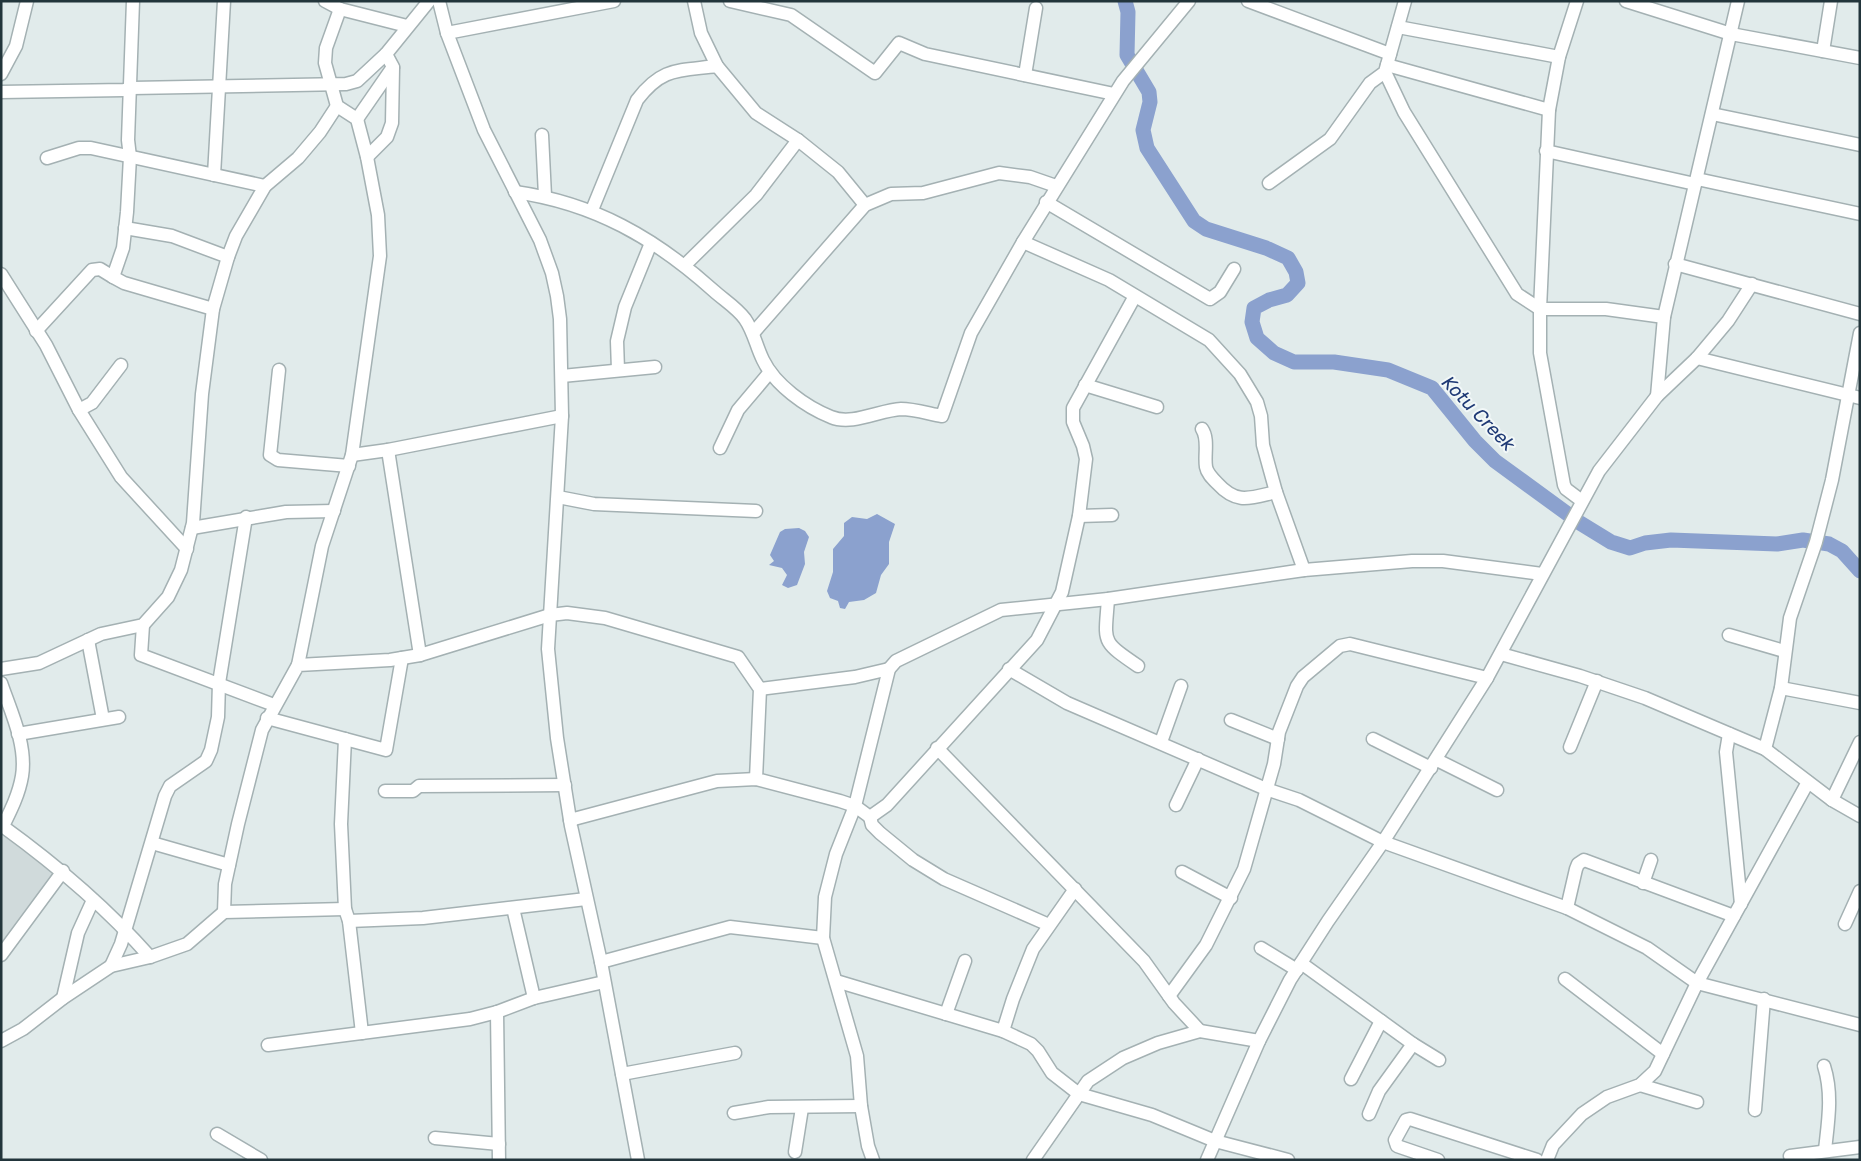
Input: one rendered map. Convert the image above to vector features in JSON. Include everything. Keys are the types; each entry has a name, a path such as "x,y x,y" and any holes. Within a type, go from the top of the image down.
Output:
{"street":[{"path":"1,74 16,46 27,1"},
{"path":"113,277 123,248 125,228 130,157 128,140 132,88 133,1"},
{"path":"214,175 224,1"},
{"path":"325,1 340,9 407,26"},
{"path":"1,92 124,90 132,88 220,85 333,85 357,81 386,54 428,1"},
{"path":"439,1 446,32 484,130 540,240 552,273 560,319 562,416 548,649 550,682 570,820 601,962 638,1160"},
{"path":"446,32 614,1"},
{"path":"694,1 702,33 717,66 756,114 798,140 838,172 865,205"},
{"path":"730,1 791,15 875,72 899,43 924,54 1114,94"},
{"path":"515,192 545,196 592,210 651,243 685,265 743,317 754,332 763,359 773,377 814,409 833,418 846,420 902,409 942,416 971,333 1046,202 1086,142 1114,94 1189,1"},
{"path":"1248,1 1388,63 1549,110"},
{"path":"1269,183 1330,139 1370,83 1388,63 1405,1"},
{"path":"1577,1 1559,57 1549,110 1540,309 1540,353 1564,485 1579,507"},
{"path":"1626,1 1731,34 1860,58"},
{"path":"1657,396 1664,316 1738,1"},
{"path":"1823,51 1831,1"},
{"path":"1025,75 1036,8"},
{"path":"1,669 40,663 101,634 142,625 168,596 182,570 192,528 202,394 213,309 236,236 264,186 298,158 320,132 337,106 333,85 325,63 326,48 340,9"},
{"path":"1398,27 1559,57"},
{"path":"367,157 387,137 392,123 393,66 386,54"},
{"path":"1388,63 1404,112 1517,294 1540,309 1606,309 1664,316"},
{"path":"357,119 393,66"},
{"path":"592,210 637,100 647,88 666,73 717,66"},
{"path":"224,912 229,865 252,765 267,718 298,665 322,546 350,460 380,256 378,215 367,157 357,119 337,106"},
{"path":"1712,114 1860,145"},
{"path":"542,134 545,196"},
{"path":"685,265 756,195 798,140"},
{"path":"48,158 79,148 91,148 264,186"},
{"path":"1546,151 1860,214"},
{"path":"754,332 865,205 891,194 923,193 999,173 1030,177 1056,186"},
{"path":"1046,202 1210,299 1220,292 1234,269"},
{"path":"125,228 172,236 228,257"},
{"path":"1023,242 1109,280 1190,326 1209,340 1240,374 1257,402 1261,416 1262,445 1276,492 1304,570"},
{"path":"618,370 617,341 625,307 651,243"},
{"path":"1675,264 1860,314"},
{"path":"36,331 92,270 100,269 124,283 213,309"},
{"path":"1,274 120,477 187,549"},
{"path":"1207,1160 1259,1040 1299,966 1434,764 1487,678 1599,471 1657,396 1697,358 1728,321 1752,284"},
{"path":"870,817 887,805 1037,640 1056,604 1062,592 1080,516 1086,459 1071,415 1085,385 1135,296"},
{"path":"1765,749 1781,688 1784,650 1790,618 1816,542 1854,397 1860,333"},
{"path":"1697,358 1854,397"},
{"path":"79,410 92,403 121,365"},
{"path":"562,376 655,367"},
{"path":"280,370 270,455 278,460 350,460 388,450 562,416"},
{"path":"720,448 738,410 770,372"},
{"path":"1085,385 1157,406"},
{"path":"1202,429 1206,438 1206,469 1226,493 1232,497 1243,499 1276,492"},
{"path":"388,450 420,654"},
{"path":"558,497 594,504 756,511"},
{"path":"192,528 246,517 286,512 334,511"},
{"path":"1080,516 1112,515"},
{"path":"111,966 126,929 165,796 170,786 206,761 211,750 218,716 219,683 246,517"},
{"path":"873,1160 868,1146 861,1106 858,1056 823,938 825,897 836,854 855,806 890,669 896,661 1000,610 1108,599 1304,570 1412,561 1443,560 1542,574"},
{"path":"1108,599 1106,640 1114,650 1138,666"},
{"path":"298,665 402,658 550,615 567,613 605,618 738,657 760,689 756,780"},
{"path":"142,625 142,655 274,705"},
{"path":"1729,634 1784,650"},
{"path":"88,640 104,719"},
{"path":"1169,996 1206,945 1244,869 1274,764 1278,739 1296,686 1316,665 1345,644 1487,678"},
{"path":"1501,654 1597,681 1645,698 1765,749 1832,800 1860,816"},
{"path":"267,718 386,750 402,658"},
{"path":"760,689 855,678 890,669"},
{"path":"1009,669 1067,703 1266,789 1299,800 1383,842 1567,908 1647,948 1697,983 1860,1025"},
{"path":"1570,747 1597,681"},
{"path":"1,683 22,751 22,778 17,796 2,826 63,871 126,929 150,957"},
{"path":"1161,742 1181,686"},
{"path":"1781,688 1860,703"},
{"path":"18,734 119,717"},
{"path":"1231,720 1278,739"},
{"path":"1729,734 1726,752 1741,904"},
{"path":"346,739 341,824 347,915 362,1034"},
{"path":"1373,739 1496,790"},
{"path":"1832,800 1860,742"},
{"path":"937,748 1144,961 1169,996 1200,1031"},
{"path":"1176,804 1198,758"},
{"path":"570,820 717,781 756,780 855,806 870,817 872,825 880,834 913,860 944,879 1049,925"},
{"path":"1547,1160 1554,1145 1582,1114 1607,1097 1640,1085 1655,1071 1697,983 1808,782"},
{"path":"385,791 412,791 419,786 565,785"},
{"path":"152,843 229,865"},
{"path":"1567,908 1576,869 1578,864 1584,860 1734,916"},
{"path":"1643,883 1651,860"},
{"path":"1,955 63,871"},
{"path":"1182,872 1231,898"},
{"path":"1003,1031 1012,999 1028,961 1049,925 1075,888"},
{"path":"1845,924 1860,891"},
{"path":"1,1041 23,1029 63,998 111,966 150,957 187,944 224,912 422,918 586,899"},
{"path":"63,998 78,933 93,900"},
{"path":"513,908 534,998"},
{"path":"601,962 730,927 823,938"},
{"path":"1261,948 1299,966 1439,1060"},
{"path":"946,1014 965,962"},
{"path":"1566,979 1663,1054"},
{"path":"836,981 1003,1031 1030,1044 1038,1051 1052,1073 1079,1094 1152,1115 1215,1141 1288,1160"},
{"path":"268,1045 470,1019 534,998 604,982"},
{"path":"1755,1110 1764,999"},
{"path":"496,1012 499,1160"},
{"path":"1351,1079 1381,1021"},
{"path":"1033,1160 1093,1076 1123,1058 1158,1043 1200,1031 1259,1040"},
{"path":"1369,1114 1379,1092 1414,1044"},
{"path":"622,1074 734,1053"},
{"path":"1824,1066 1828,1081 1829,1111 1825,1150"},
{"path":"1640,1085 1697,1102"},
{"path":"734,1113 769,1108 861,1106"},
{"path":"794,1152 802,1108"},
{"path":"1438,1160 1397,1146 1396,1140 1406,1120 1410,1119 1536,1160"},
{"path":"217,1134 261,1160"},
{"path":"435,1138 499,1144"},
{"path":"1790,1156 1860,1147"}],"shaded area":[{"path":"1,830 59,871 1,949"}],"water":[{"path":"877,514 895,524 889,542 889,564 881,575 876,593 864,600 849,602 845,609 840,608 838,601 830,598 827,591 833,572 833,549 844,536 844,523 852,517 867,519"},
{"path":"799,528 805,531 809,537 804,552 805,564 797,585 788,588 782,585 787,575 782,568 769,565 774,561 770,555 780,532 785,529"}],"waterway":[{"name":"Kotu Creek","path":"1125,1 1128,12 1127,55 1149,92 1150,102 1143,130 1147,148 1194,221 1206,229 1266,248 1288,258 1296,272 1298,283 1287,295 1269,300 1254,308 1252,322 1257,338 1274,353 1294,362 1334,362 1388,370 1432,388 1475,441 1495,461 1580,523 1611,542 1630,548 1645,543 1671,540 1777,544 1803,540 1829,544 1842,551 1860,571"}]}
